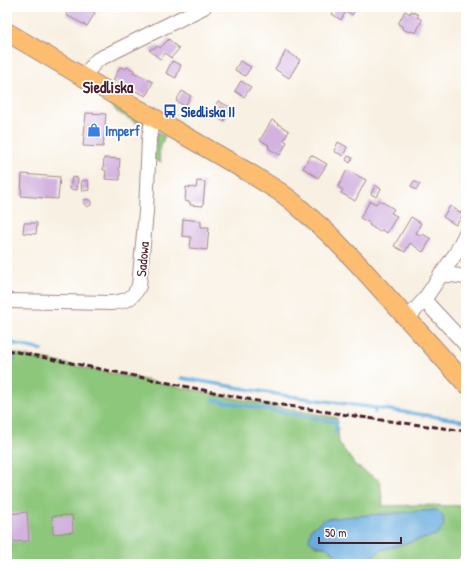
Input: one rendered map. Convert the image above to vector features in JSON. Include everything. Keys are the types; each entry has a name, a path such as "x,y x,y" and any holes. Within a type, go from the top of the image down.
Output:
{"main road":[{"path":"7,32 248,172 292,201 318,223 345,251 466,384"}],"street":[{"path":"83,77 96,60 204,7"},
{"name":"Sadowa","path":"7,301 110,303 126,301 135,294 139,286 146,212 149,139 151,126 158,120"},
{"path":"407,319 424,300 456,253 466,233"},
{"path":"440,275 466,277"},
{"path":"424,300 466,345"}],"green space":[{"path":"108,102 149,126 144,127 117,112"},
{"path":"158,132 165,136 159,152 161,162 154,161 156,137"},
{"path":"7,352 337,418 339,443 356,466 380,481 383,506 466,506 466,548 454,564 352,564 367,560 381,550 436,535 437,510 326,519 311,529 315,546 328,548 338,558 350,564 7,564"}],"water":[{"path":"437,510 443,516 444,526 436,535 381,550 367,560 352,564 344,561 330,550 316,545 309,540 311,529 325,519"}],"building":[{"path":"71,7 85,7 95,13 87,26 66,15"},
{"path":"336,7 357,7 352,15 346,11 341,20 332,14"},
{"path":"405,11 410,14 411,11 419,15 417,17 422,20 416,33 402,29 403,27 398,24"},
{"path":"169,39 179,49 171,58 165,53 160,59 149,50 158,46 160,48"},
{"path":"286,51 300,60 289,78 275,69"},
{"path":"172,61 181,65 176,78 166,73"},
{"path":"240,61 251,67 245,76 235,70"},
{"path":"120,67 126,69 127,67 134,70 133,72 153,82 146,96 113,80"},
{"path":"241,81 251,87 244,97 235,91"},
{"path":"182,91 191,96 185,106 176,101"},
{"path":"218,101 232,108 224,121 211,114"},
{"name":"Imperf","path":"86,113 106,114 103,147 83,146"},
{"path":"272,120 289,131 284,140 287,142 280,155 268,148 269,145 260,140"},
{"path":"338,142 347,147 343,156 334,151"},
{"path":"311,155 327,164 318,178 303,168"},
{"path":"348,156 353,158 350,163 346,160"},
{"path":"104,158 120,159 120,180 105,179 106,170 103,170"},
{"path":"347,170 366,180 355,201 341,193 343,190 338,187"},
{"path":"22,174 60,177 58,199 21,196"},
{"path":"72,177 78,178 77,190 70,189"},
{"path":"88,180 89,190 82,191 81,181"},
{"path":"197,181 205,182 203,206 190,205 190,202 185,201 186,187 196,188"},
{"path":"414,181 420,184 416,190 411,186"},
{"path":"375,185 381,189 376,197 371,194"},
{"path":"87,199 91,201 91,205 87,207 84,204 84,200"},
{"path":"379,200 394,209 391,213 397,216 387,233 382,230 380,232 369,225 370,223 360,218 370,201 376,204"},
{"path":"450,206 463,214 456,225 443,217"},
{"path":"411,217 421,223 416,233 422,236 423,234 431,239 423,252 410,243 405,252 394,246"},
{"path":"183,219 201,221 201,227 209,227 207,250 190,248 191,237 182,236"},
{"path":"24,223 37,223 36,234 23,233"},
{"path":"27,512 29,541 11,542 9,514"},
{"path":"72,515 73,532 53,534 52,516"}],"waterway":[{"path":"7,342 42,350"},
{"path":"7,358 14,359"},
{"path":"182,378 282,395 376,408"},
{"path":"213,400 337,422 335,433"},
{"path":"375,412 376,408 466,421"}],"railway":[{"path":"7,350 262,402 466,431"}],"place":[{"name":"Siedliska II","path":"170,111"},
{"name":"Imperf","path":"94,130"}],"district":[{"name":"Siedliska","path":"108,87"}]}
